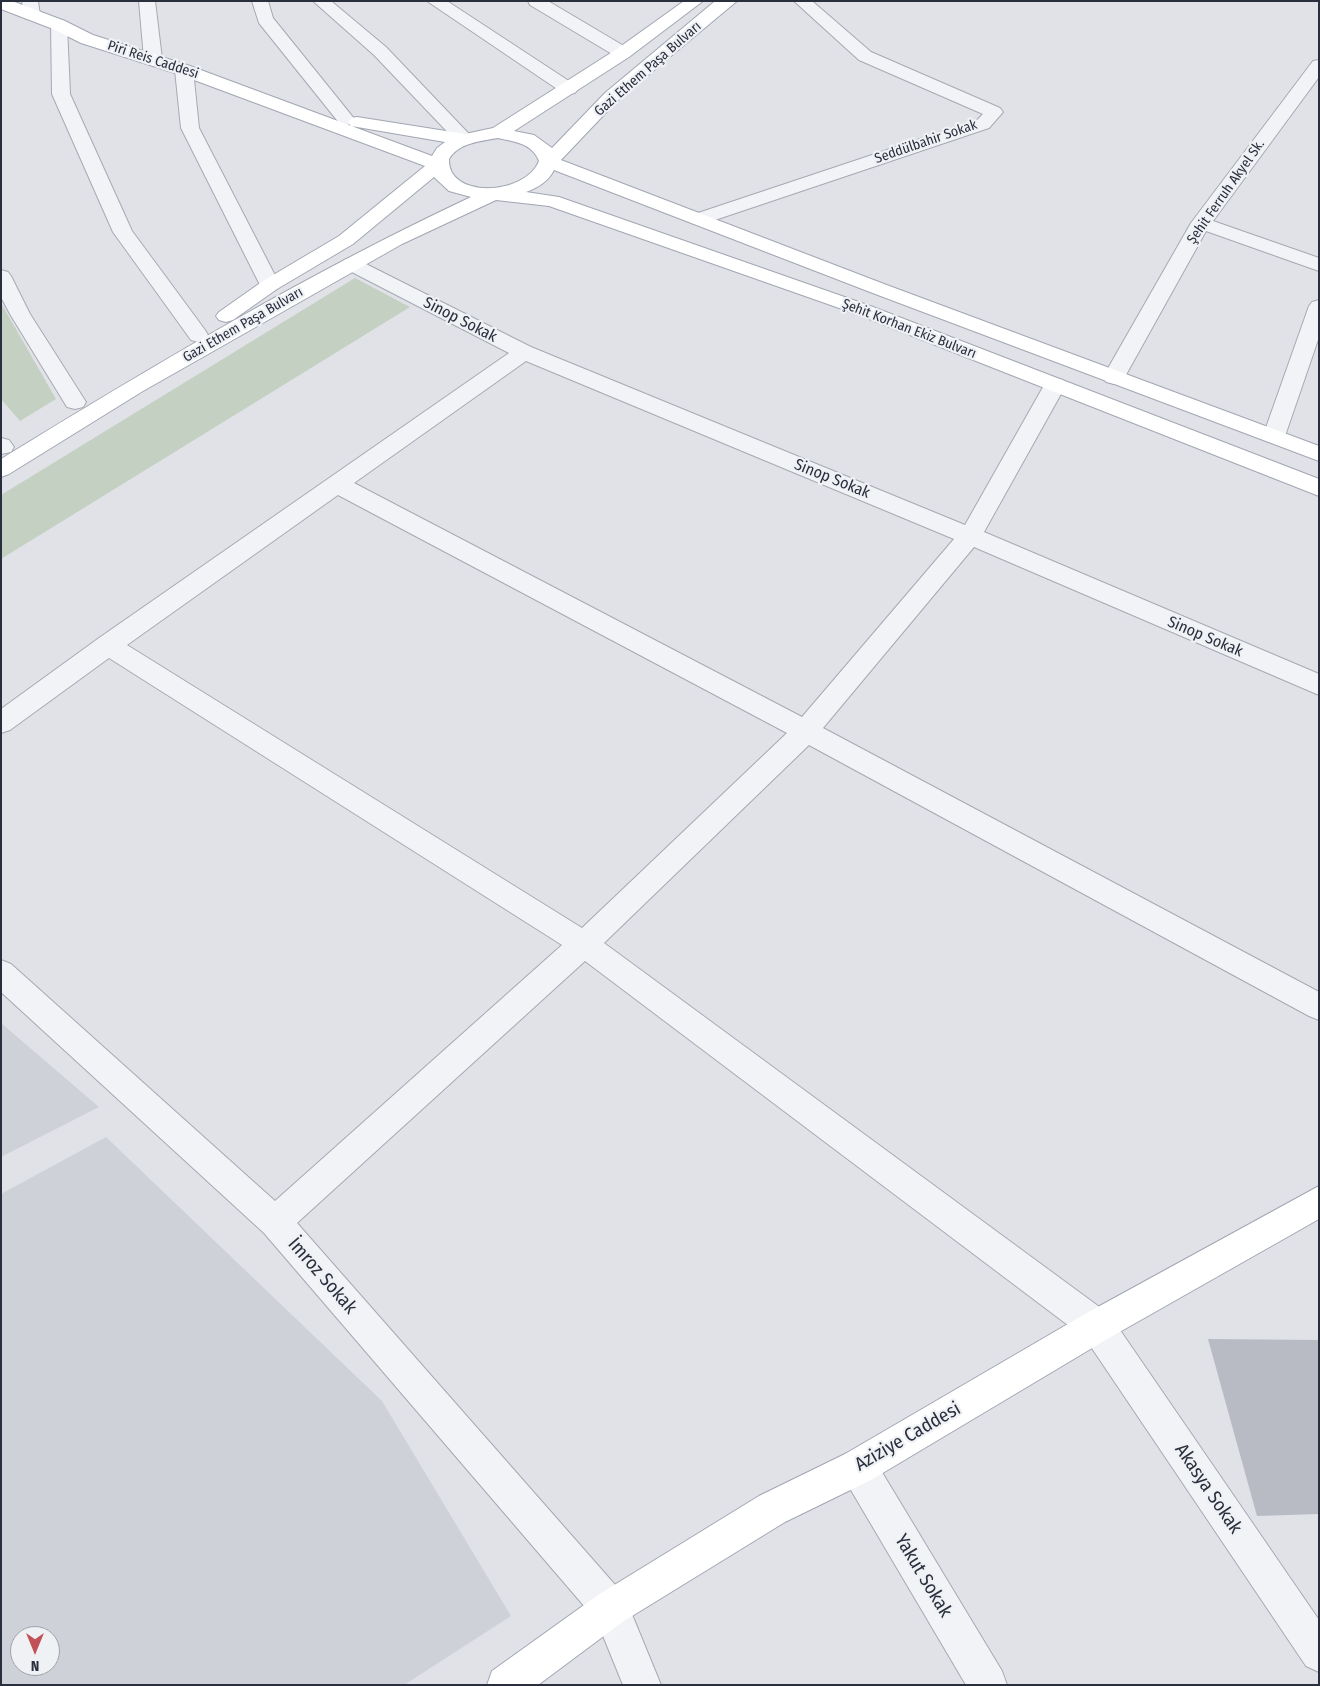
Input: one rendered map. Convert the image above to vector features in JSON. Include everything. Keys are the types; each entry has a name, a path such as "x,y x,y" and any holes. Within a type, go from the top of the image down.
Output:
{"main road":[{"name":"Gazi Ethem Paşa Bulvarı","path":"498,133 623,53 695,1"},
{"name":"Gazi Ethem Paşa Bulvarı","path":"549,162 611,97 720,6 729,1"},
{"name":"Piri Reis Caddesi","path":"1,3 31,8 87,39 184,70 438,166"},
{"name":"Piri Reis Caddesi","path":"306,115 464,139"},
{"path":"498,133 514,135 539,145 546,153 549,162 546,171 538,180 526,187 510,192 493,194 476,193 461,189 449,183 441,175 438,166 442,155 446,151 464,139 498,133"},
{"name":"Şehit Korhan Ekiz Bulvarı","path":"549,162 1319,454"},
{"name":"Gazi Ethem Paşa Bulvarı","path":"2,446 75,402 198,335 270,286 346,240 438,166"},
{"name":"Gazi Ethem Paşa Bulvarı","path":"1,469 135,386 351,264 395,240 493,194"},
{"name":"Şehit Korhan Ekiz Bulvarı","path":"493,194 552,201 866,311 1319,488"},
{"name":"Aziziye Caddesi","path":"506,1685 611,1608 772,1508 858,1467 1097,1326 1317,1204"}],"street":[{"path":"147,1 153,59"},
{"path":"260,1 265,19 346,120"},
{"path":"321,1 380,51 464,139"},
{"path":"435,1 569,89"},
{"path":"536,1 623,53"},
{"name":"Seddülbahir Sokak","path":"699,219 982,124 994,112 865,56 802,1"},
{"path":"59,25 61,94 72,120 123,232 198,335"},
{"name":"Şehit Ferruh Akyel Sk.","path":"1114,377 1201,223 1319,66"},
{"path":"184,70 190,128 270,286"},
{"path":"1201,223 1319,265"},
{"name":"Sinop Sokak","path":"351,264 524,352 970,536 1319,685"},
{"path":"1,276 20,314 75,402"},
{"path":"1274,436 1319,306"},
{"path":"1,723 108,645 338,485 524,352"},
{"path":"275,1222 584,944 806,731 970,536 1055,385"},
{"path":"338,485 806,731 1319,1007"},
{"name":"Akasya Sokak","path":"108,645 584,944 1097,1326 1319,1653"},
{"name":"İmroz Sokak","path":"1,974 275,1222 611,1608 642,1685"},
{"name":"Yakut Sokak","path":"858,1467 988,1685"}],"shaded area":[{"path":"1,1023 99,1107 1,1157"},
{"path":"106,1137 382,1401 511,1616 404,1685 1,1685 1,1194"}],"green space":[{"path":"355,278 410,307 1,559 1,495"},
{"path":"1,303 56,399 20,421 1,399"}],"building":[{"path":"1208,1339 1319,1340 1319,1514 1257,1516"}]}
